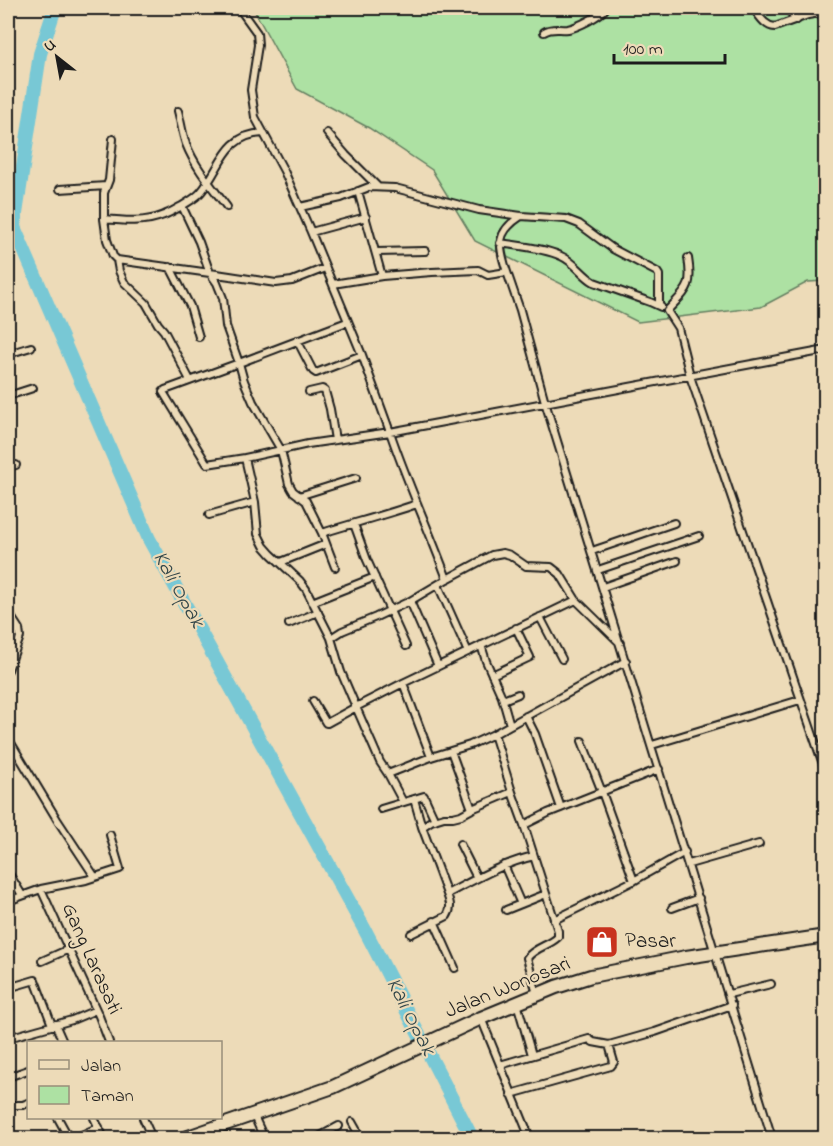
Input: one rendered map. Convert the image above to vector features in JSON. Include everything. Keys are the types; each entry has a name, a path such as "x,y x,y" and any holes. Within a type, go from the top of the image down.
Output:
{"highway":[{"name":"Jalan Wonosari","path":"185,1138 333,1087 481,1018 537,994 591,976 716,952 825,936"}],"street":[{"path":"8,13 12,8"},
{"path":"239,8 257,33 258,45 250,90 255,117 284,171 333,284 447,579"},
{"path":"544,32 550,28 569,29 580,25 602,13 606,8"},
{"path":"753,8 771,27 797,20 819,10 825,23"},
{"path":"788,8 797,20"},
{"path":"178,111 185,142 208,182 227,207"},
{"path":"104,219 129,221 164,216 199,194 227,151 241,137 263,133"},
{"path":"327,133 378,187"},
{"path":"113,139 109,180 104,193 107,240 124,282 146,303 190,380"},
{"path":"60,189 106,186"},
{"path":"300,207 378,187 395,188 479,210 566,219 579,224 613,249 657,272 659,275 659,306"},
{"path":"358,191 382,276"},
{"path":"182,206 223,298 226,326 244,381 253,402 281,450 289,484 293,491 306,501 335,567"},
{"path":"521,216 504,230 500,243 504,262 772,1138"},
{"path":"311,232 366,217"},
{"path":"500,243 560,255 575,264 594,282 659,306 666,311 678,328 690,376 825,773"},
{"path":"376,252 425,251"},
{"path":"666,311 687,289 690,281 688,258"},
{"path":"117,260 276,284 292,281 325,268"},
{"path":"170,267 190,306 199,337"},
{"path":"333,284 382,276 476,270 488,275 507,272"},
{"path":"347,321 165,390 163,393 207,464 825,350"},
{"path":"297,339 316,373 362,355"},
{"path":"8,354 32,347"},
{"path":"8,396 33,388"},
{"path":"309,392 322,389 325,391 335,440"},
{"path":"245,458 255,502 258,534 264,546 300,581 318,612 331,638 341,672 380,762 403,802"},
{"path":"8,466 16,465"},
{"path":"299,496 356,478"},
{"path":"209,515 255,502"},
{"path":"322,533 417,504"},
{"path":"592,551 674,523"},
{"path":"354,524 367,560 406,646"},
{"path":"598,570 699,536"},
{"path":"281,562 326,544"},
{"path":"331,638 410,601 492,555 503,553 526,566 551,567 560,574 576,600 621,644"},
{"path":"603,587 677,561"},
{"path":"312,602 375,577"},
{"path":"438,585 468,651"},
{"path":"313,701 327,723 403,683 576,600"},
{"path":"410,601 438,666"},
{"path":"8,612 19,628 20,637 8,670"},
{"path":"290,624 318,612"},
{"path":"540,617 562,659"},
{"path":"8,632 19,628"},
{"path":"492,675 530,657 516,628"},
{"path":"481,645 503,700 510,725"},
{"path":"388,774 470,745 494,734 626,661"},
{"path":"403,683 431,757"},
{"path":"503,700 518,694"},
{"path":"652,745 800,700"},
{"path":"526,717 535,734 561,808"},
{"path":"494,734 558,937 533,951 527,958 537,994"},
{"path":"8,738 58,822 95,877"},
{"path":"582,741 634,881"},
{"path":"451,751 472,808"},
{"path":"524,825 659,769"},
{"path":"422,827 444,817 453,817 512,792"},
{"path":"381,809 425,796 435,820"},
{"path":"411,934 447,916 451,910 414,799"},
{"path":"8,901 42,889 120,869 110,835"},
{"path":"460,844 477,878"},
{"path":"689,864 759,844"},
{"path":"554,920 634,881 685,852"},
{"path":"447,894 504,865 534,856"},
{"path":"504,865 521,904"},
{"path":"8,872 22,895"},
{"name":"Gang Larasati","path":"42,889 109,1041"},
{"path":"506,910 546,894"},
{"path":"672,908 699,898"},
{"path":"434,921 455,968"},
{"path":"42,961 69,949"},
{"path":"8,988 34,980 62,1041"},
{"path":"729,994 771,984"},
{"path":"517,1003 532,1055"},
{"path":"500,1065 588,1039 609,1045 655,1032 732,1005"},
{"path":"8,1038 72,1020 96,1010"},
{"path":"481,1018 530,1138"},
{"path":"511,1094 611,1065 614,1062 609,1045"},
{"path":"8,1077 27,1070"},
{"path":"8,1104 27,1103"},
{"path":"254,1116 264,1138"},
{"path":"59,1119 69,1138"},
{"path":"95,1119 104,1138"},
{"path":"143,1119 152,1138"},
{"path":"352,1122 361,1138"},
{"path":"317,1138 339,1126"},
{"path":"75,1138 99,1127"}],"green space":[{"path":"253,8 825,8 825,281 808,282 761,307 638,322 475,241 432,170 369,128 297,89"}],"waterway":[{"name":"Kali Opak","path":"55,8 40,54 14,227 149,539 366,932 472,1138"}],"place":[{"name":"Pasar","path":"602,942"}]}
